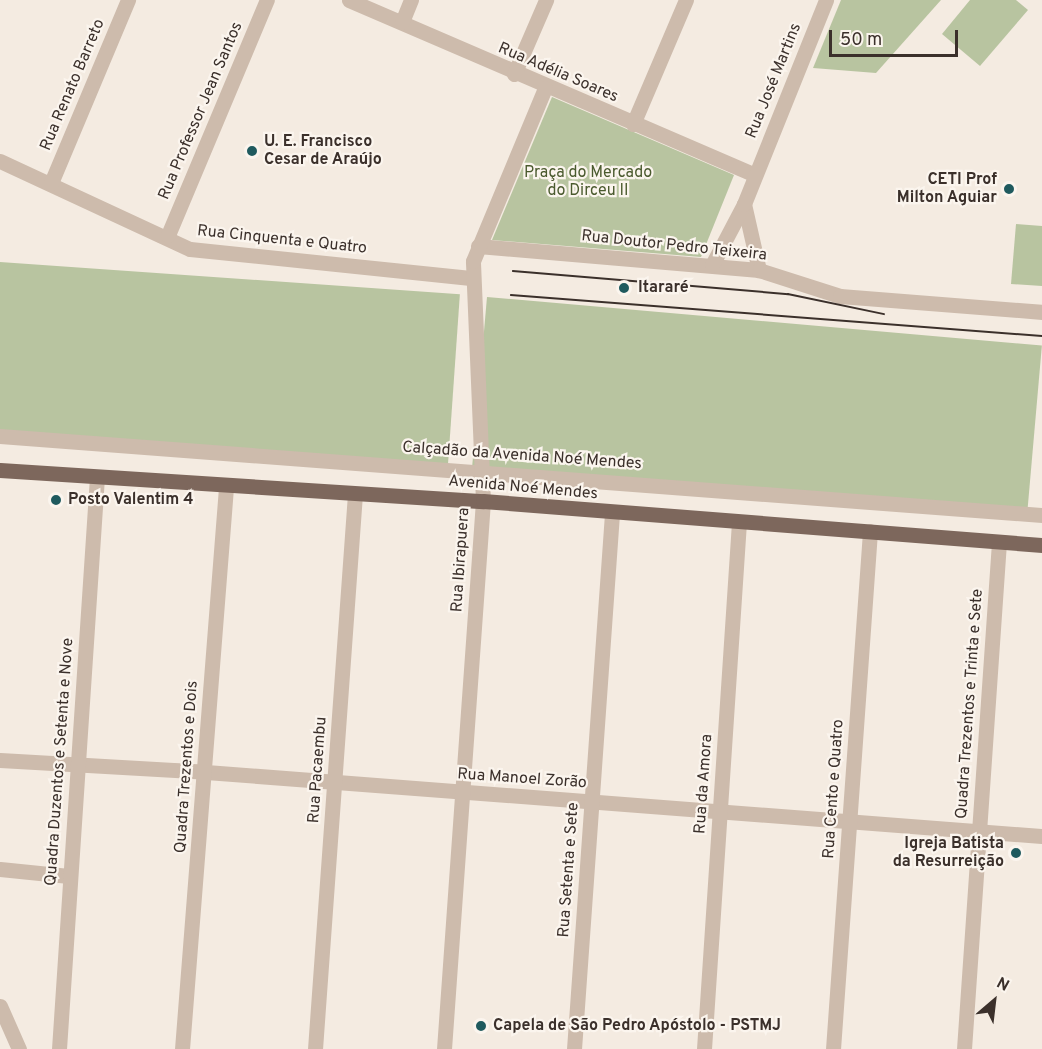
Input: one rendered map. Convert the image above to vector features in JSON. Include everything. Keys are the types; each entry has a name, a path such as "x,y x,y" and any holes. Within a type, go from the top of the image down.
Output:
{"main road":[{"name":"Avenida Noé Mendes","path":"0,470 226,487 483,501 612,513 1042,545"}],"street":[{"name":"Rua Renato Barreto","path":"51,183 128,0"},
{"name":"Rua Professor Jean Santos","path":"168,235 267,0"},
{"name":"Rua Adélia Soares","path":"349,0 545,88 755,175"},
{"path":"402,22 411,0"},
{"path":"514,74 546,0"},
{"path":"633,124 686,0"},
{"name":"Rua José Martins","path":"712,265 744,204 826,0"},
{"name":"Rua Ibirapuera","path":"444,1049 483,501 471,278 478,246 545,88"},
{"name":"Rua Cinquenta e Quatro","path":"0,161 168,235 183,247 471,278"},
{"path":"744,204 759,270"},
{"name":"Rua Doutor Pedro Teixeira","path":"478,246 759,270 840,296 1042,312"},
{"name":"Calçadão da Avenida Noé Mendes","path":"0,436 1042,515"},
{"name":"Quadra Duzentos e Setenta e Nove","path":"59,1049 97,477"},
{"name":"Quadra Trezentos e Dois","path":"182,1049 206,772 226,487"},
{"name":"Rua Pacaembu","path":"315,1049 355,495"},
{"name":"Rua Setenta e Sete","path":"574,1049 612,513"},
{"name":"Rua da Amora","path":"704,1049 739,522"},
{"name":"Rua Cento e Quatro","path":"832,1049 870,531"},
{"name":"Quadra Trezentos e Trinta e Sete","path":"964,1049 999,542"},
{"name":"Rua Manoel Zorão","path":"0,760 206,772 1042,836"},
{"path":"0,869 69,876"},
{"path":"0,1006 3,1022 19,1049"},
{"path":"59,1049 68,1049"}],"green space":[{"path":"841,0 941,0 876,73 813,68"},
{"path":"970,0 1016,0 1028,10 980,66 942,34"},
{"name":"Praça do Mercado do Dirceu II","path":"552,97 734,175 701,257 492,240"},
{"path":"1016,224 1042,226 1042,286 1011,284"},
{"path":"0,262 460,294 448,464 0,432"},
{"path":"487,297 1042,346 1027,514 472,465"}],"tram line":[{"path":"513,271 788,294 884,314"},
{"path":"511,295 1042,336"}],"place":[{"name":"U. E. Francisco Cesar de Araújo","path":"252,151"},
{"name":"CETI Prof Milton Aguiar","path":"1009,189"},
{"name":"Itararé","path":"624,288"},
{"name":"Posto Valentim 4","path":"56,500"},
{"name":"Igreja Batista da Resurreição","path":"1016,853"},
{"name":"Capela de São Pedro Apóstolo - PSTMJ","path":"481,1026"}]}
